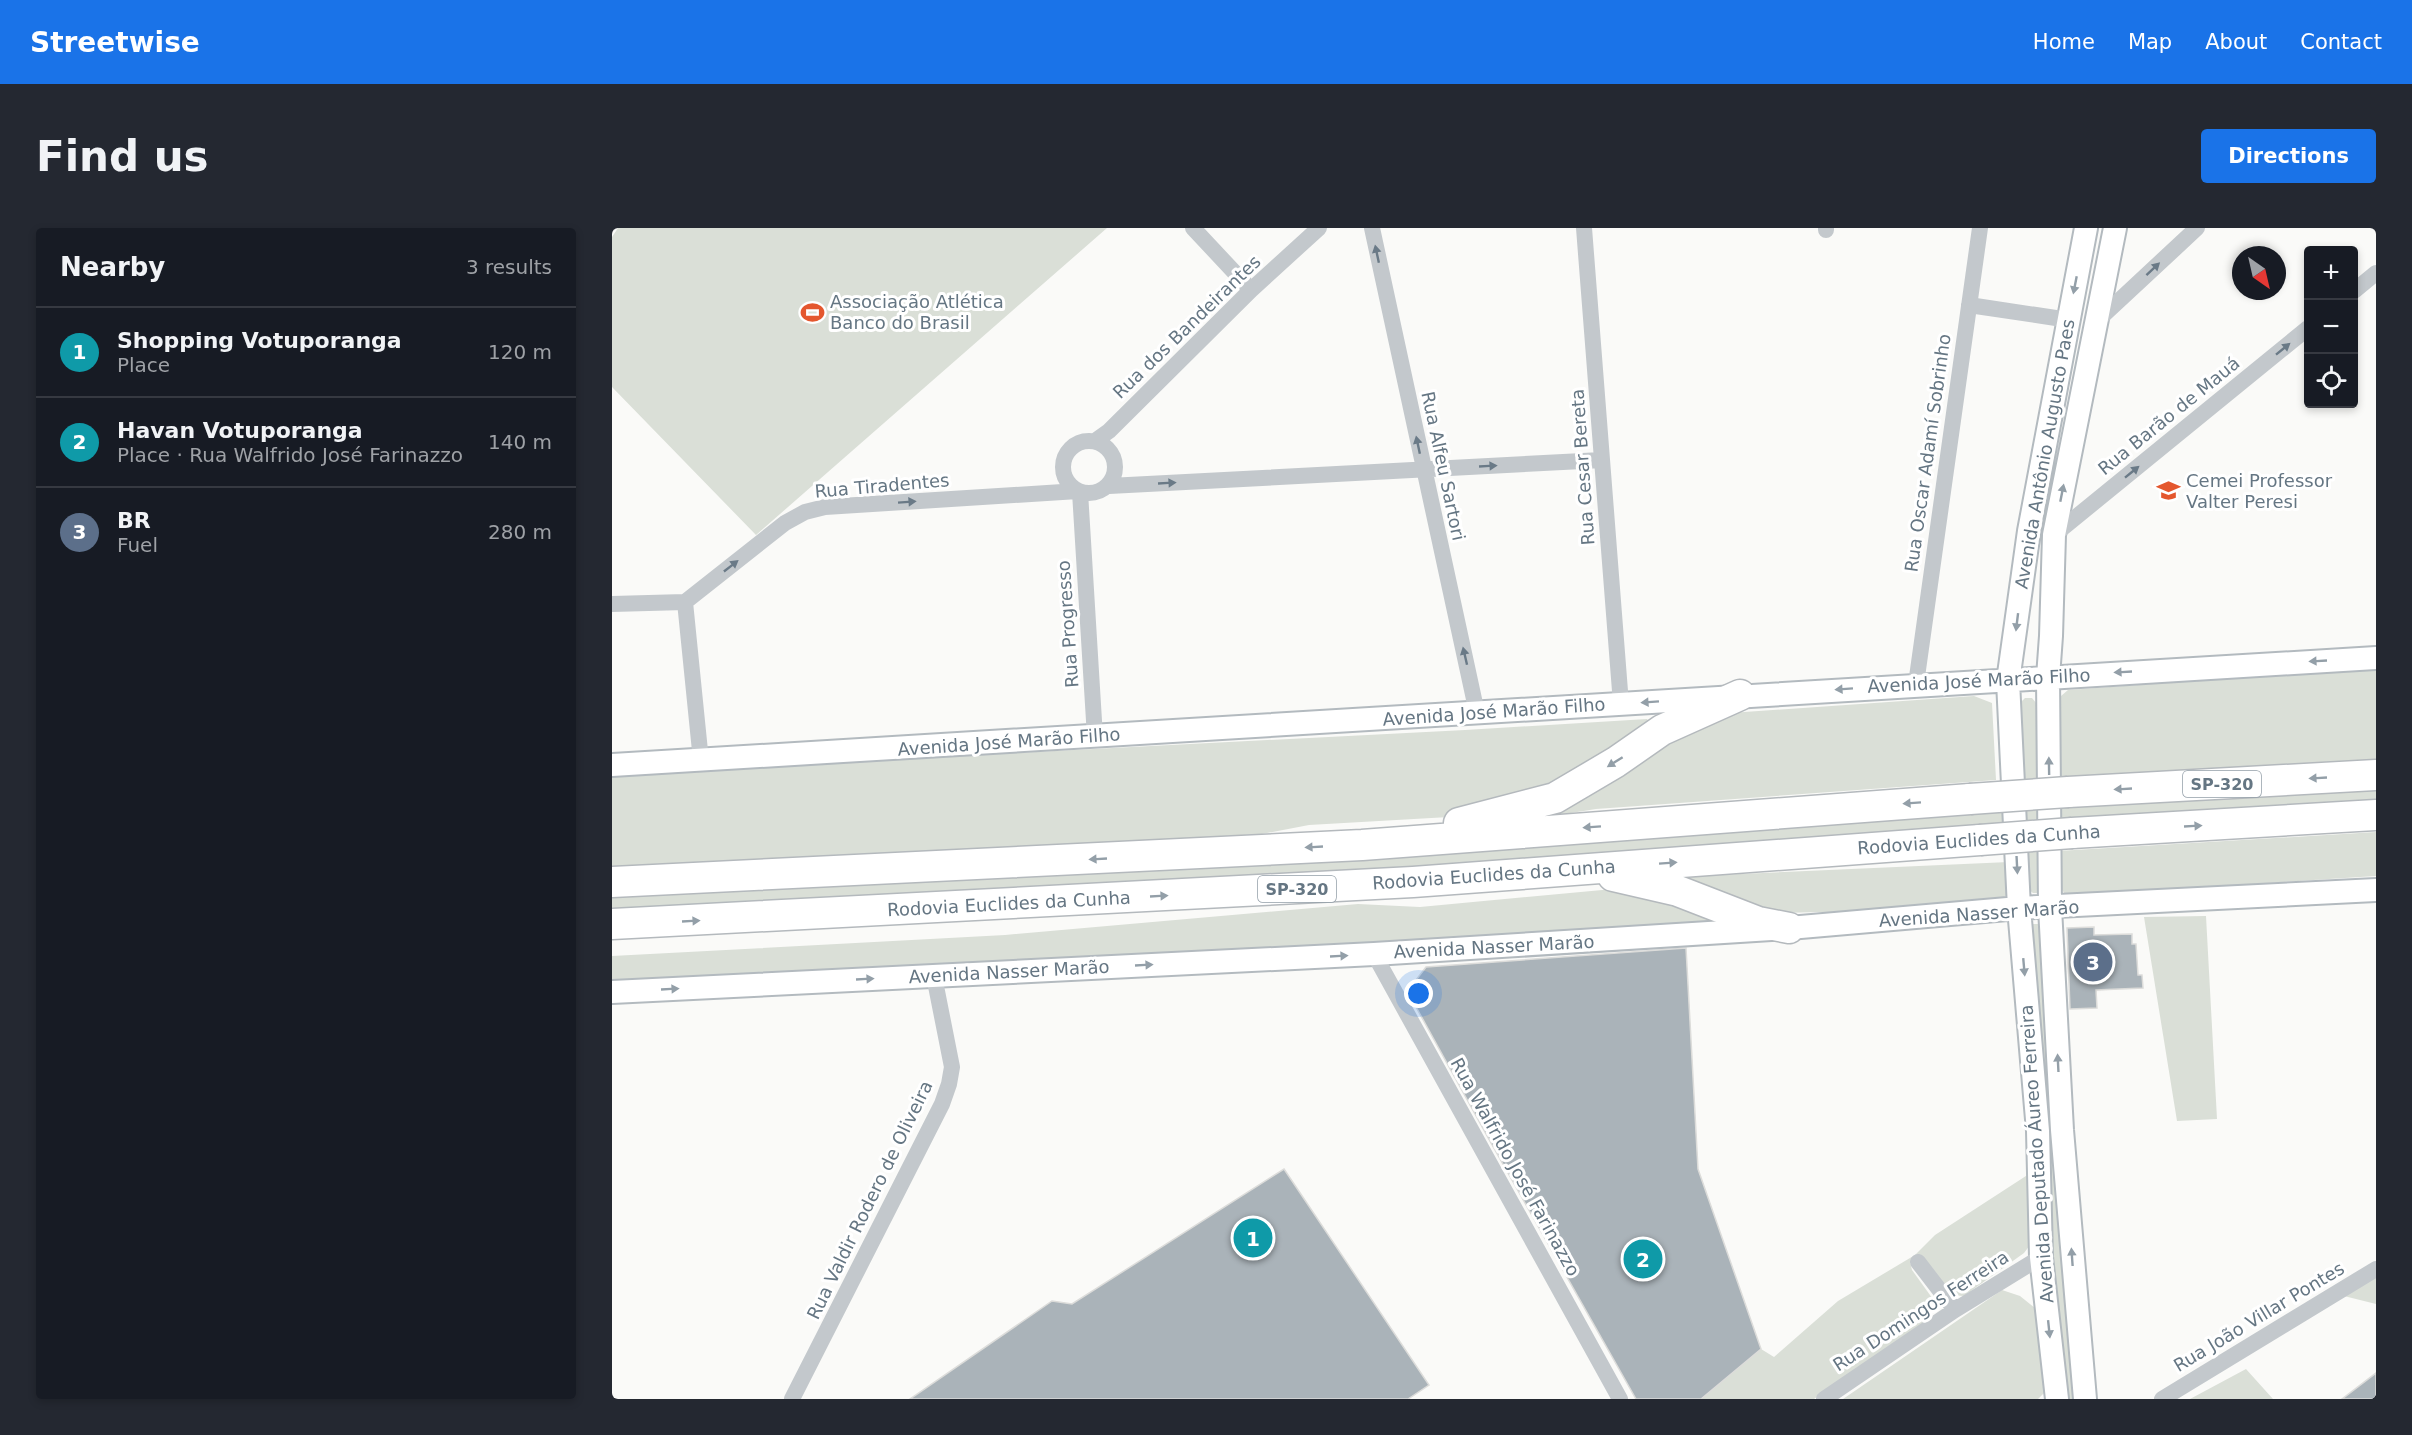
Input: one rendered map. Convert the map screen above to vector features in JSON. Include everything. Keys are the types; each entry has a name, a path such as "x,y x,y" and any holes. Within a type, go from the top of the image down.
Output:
{"highway":[{"path":"1362,845 1479,819 1555,798 1617,762 1662,730 1740,695"},
{"name":"SP-320","path":"612,882 691,880 1362,845 2068,792 2376,775"},
{"name":"Rodovia Euclides da Cunha","path":"612,924 1390,884 1980,840 2376,815"},
{"path":"1581,869 1678,891 1758,922 1789,928"}],"main road":[{"name":"Avenida Antônio Augusto Paes","path":"2019,908 2008,681 2029,531 2086,228"},
{"name":"Avenida Antônio Augusto Paes","path":"2050,908 2048,677 2054,535 2115,228"},
{"path":"2069,320 2095,323"},
{"path":"2029,531 2054,535"},
{"name":"Avenida José Marão Filho","path":"612,765 2376,657"},
{"name":"Avenida Nasser Marão","path":"612,992 1374,954 1789,928 2019,908 2376,890"},
{"name":"Avenida Deputado Áureo Ferreira","path":"2019,908 2038,1131 2041,1257 2057,1399"},
{"name":"Avenida Deputado Áureo Ferreira","path":"2050,908 2062,1130 2085,1399"},
{"path":"2038,1131 2062,1130"}],"street":[{"path":"1193,228 1251,290"},
{"name":"Rua dos Bandeirantes","path":"1095,441 1109,430 1251,290 1319,228"},
{"name":"Rua Alfeu Sartori","path":"1372,228 1477,713"},
{"name":"Rua Cesar Bereta","path":"1584,228 1621,704"},
{"name":"Rua Oscar Adamí Sobrinho","path":"1916,684 1980,228"},
{"path":"2095,323 2197,228"},
{"path":"2358,288 2376,273"},
{"path":"1969,305 2069,320"},
{"name":"Rua Barão de Mauá","path":"2054,535 2304,331"},
{"path":"1109,430 1110,451"},
{"path":"1108,486 1116,469 1114,456 1110,451 1095,441 1087,441 1073,447 1064,459 1064,474 1066,481 1082,497 1108,486 1602,460"},
{"name":"Rua Tiradentes","path":"685,602 785,523 805,512 825,507 1082,497"},
{"name":"Rua Progresso","path":"1082,497 1095,737"},
{"path":"612,604 685,602 701,761"},
{"name":"Rua Walfrido José Farinazzo","path":"1374,954 1620,1399"},
{"name":"Rua Valdir Rodero de Oliveira","path":"792,1399 942,1104 949,1084 952,1067 934,976"},
{"name":"Rua Domingos Ferreira","path":"1824,1399 1955,1310 2041,1257"},
{"path":"1918,1262 1955,1310"},
{"name":"Rua João Villar Pontes","path":"2162,1399 2376,1269"}],"shaded area":[{"name":"Associação Atlética Banco do Brasil","path":"618,228 1107,228 756,535 612,387 612,237"},
{"path":"2376,668 2376,761 2059,777 2061,696 2068,690"},
{"path":"1974,696 1992,703 1996,780 1596,809 1552,816 1548,810 1618,768 1730,713"},
{"path":"2025,698 2032,698 2037,704 2042,889 2039,893 2033,893 2028,889 2020,703"},
{"path":"1647,719 1652,725 1551,794 1449,817 1309,825 1262,834 690,866 612,866 612,775 624,773"},
{"path":"2376,785 2376,806 2058,821 2058,804"},
{"path":"2007,806 2009,827 1579,862 612,917 612,892"},
{"path":"2376,832 2376,876 2066,896 2061,888 2058,851"},
{"path":"2009,862 2010,892 2001,900 1853,914 1782,913 1755,907 1684,881 1695,876"},
{"path":"1613,889 1725,918 1712,923 1642,931 612,987 612,956 1005,935 1358,904 1420,907"},
{"path":"2206,916 2217,1119 2177,1121 2144,917"},
{"path":"2033,924 2042,924 2056,1118 2050,1124 2045,1123 2030,929"},
{"path":"2056,1142 2075,1399 2065,1399 2051,1255 2045,1147"},
{"path":"2029,1174 2033,1241 2024,1253 1964,1296 1950,1295 1910,1262 1912,1270 1935,1302 1930,1318 1814,1399 1701,1399 1761,1349 1774,1357 1838,1301 1915,1255 1935,1235"},
{"path":"2376,1276 2376,1304 2344,1296"},
{"path":"2002,1290 2020,1296 2040,1312 2045,1392 2038,1399 1843,1399"},
{"path":"2246,1369 2273,1399 2190,1399"}],"building":[{"path":"2094,927 2094,935 2132,934 2132,944 2136,944 2138,975 2142,975 2143,988 2096,990 2097,1008 2070,1009 2067,928"},
{"path":"1686,948 1698,1169 1761,1349 1701,1399 1636,1399 1410,996 1416,980 1426,967"},
{"path":"1284,1169 1429,1385 1408,1399 910,1399 1052,1301 1072,1304"},
{"path":"2376,1373 2376,1399 2342,1399"}],"place":[{"name":"Associação Atlética Banco do Brasil","path":"812,312"},
{"name":"Cemei Professor Valter Peresi","path":"2168,491"},
{"name":"BR","path":"2093,962"},
{"name":"Shopping Votuporanga","path":"1253,1238"},
{"name":"Havan Votuporanga","path":"1643,1259"}]}
